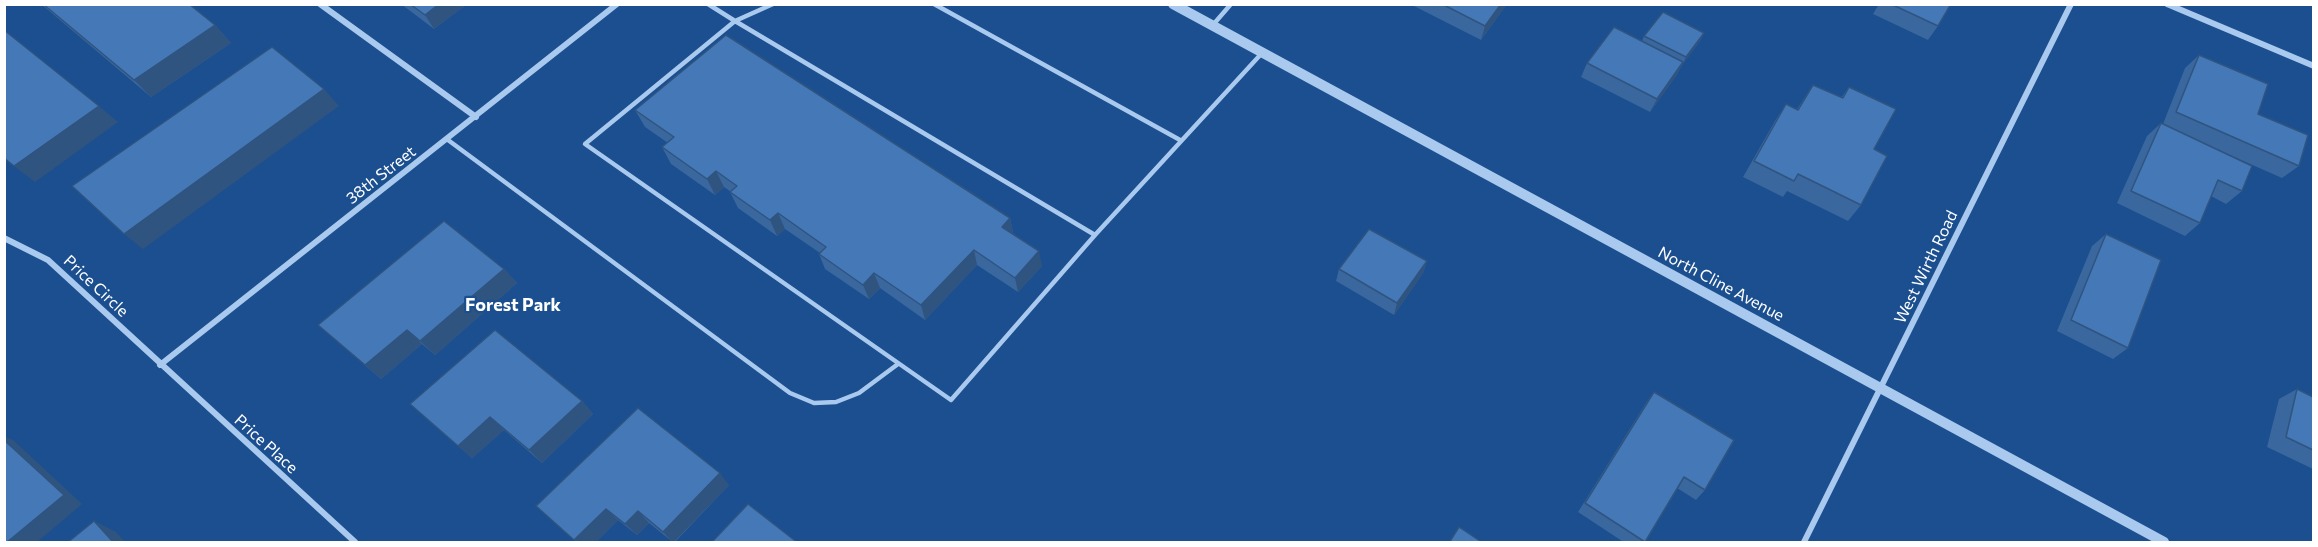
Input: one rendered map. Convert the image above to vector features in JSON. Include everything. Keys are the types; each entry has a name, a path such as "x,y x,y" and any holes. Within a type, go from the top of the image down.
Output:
{"street":[{"path":"320,4 476,117"},
{"name":"38th Street","path":"160,365 448,140 617,4"},
{"name":"North Cline Avenue","path":"1173,4 2164,543"},
{"name":"West Wirth Road","path":"1804,543 2071,4"},
{"path":"2167,4 2313,66"},
{"name":"Price Circle","path":"4,238 48,260 160,365"},
{"name":"Price Place","path":"160,365 355,543"}],"lane":[{"path":"708,4 1095,235"},
{"path":"773,4 735,21 585,144 951,400 1180,140 1262,53"},
{"path":"934,4 1180,140"},
{"path":"1212,26 1231,4"},
{"path":"448,140 790,393 814,403 836,402 859,393 898,364"}],"building":[{"path":"43,4 189,4 215,25 134,80"},
{"path":"410,4 439,4 425,15"},
{"path":"1442,4 1501,4 1485,26"},
{"path":"1891,4 1951,4 1938,26"},
{"path":"1663,12 1704,33 1686,57 1644,36"},
{"path":"1614,27 1683,62 1657,99 1587,63"},
{"path":"4,30 99,106 14,166 4,158"},
{"path":"726,35 1010,218 1002,227 1039,251 1015,278 974,250 921,305 874,273 863,285 819,254 826,247 778,213 770,220 730,192 737,186 716,171 707,179 662,147 674,137 635,110"},
{"path":"272,47 324,89 124,234 72,186"},
{"path":"2199,55 2268,84 2258,114 2308,135 2299,166 2176,112"},
{"path":"1813,85 1843,98 1849,87 1896,109 1874,149 1887,156 1861,205 1798,174 1794,181 1754,161 1786,104 1798,110"},
{"path":"2161,123 2252,166 2242,191 2218,180 2200,223 2131,191"},
{"path":"444,221 504,269 420,341 407,330 365,365 318,325"},
{"path":"1369,229 1427,261 1397,303 1339,269"},
{"path":"2106,234 2161,260 2128,348 2071,320"},
{"path":"495,330 582,401 529,450 490,417 458,446 410,404"},
{"path":"2297,389 2313,397 2313,450 2286,437"},
{"path":"1654,392 1734,440 1705,490 1684,477 1645,542 1585,503"},
{"path":"638,408 720,473 663,532 638,511 625,524 606,509 574,540 536,506"},
{"path":"4,440 64,495 6,543 4,543"},
{"path":"748,504 798,543 711,543"},
{"path":"94,521 114,543 67,543"},
{"path":"1459,527 1483,543 1449,543"}],"district":[{"name":"Forest Park","path":"513,305"}]}
